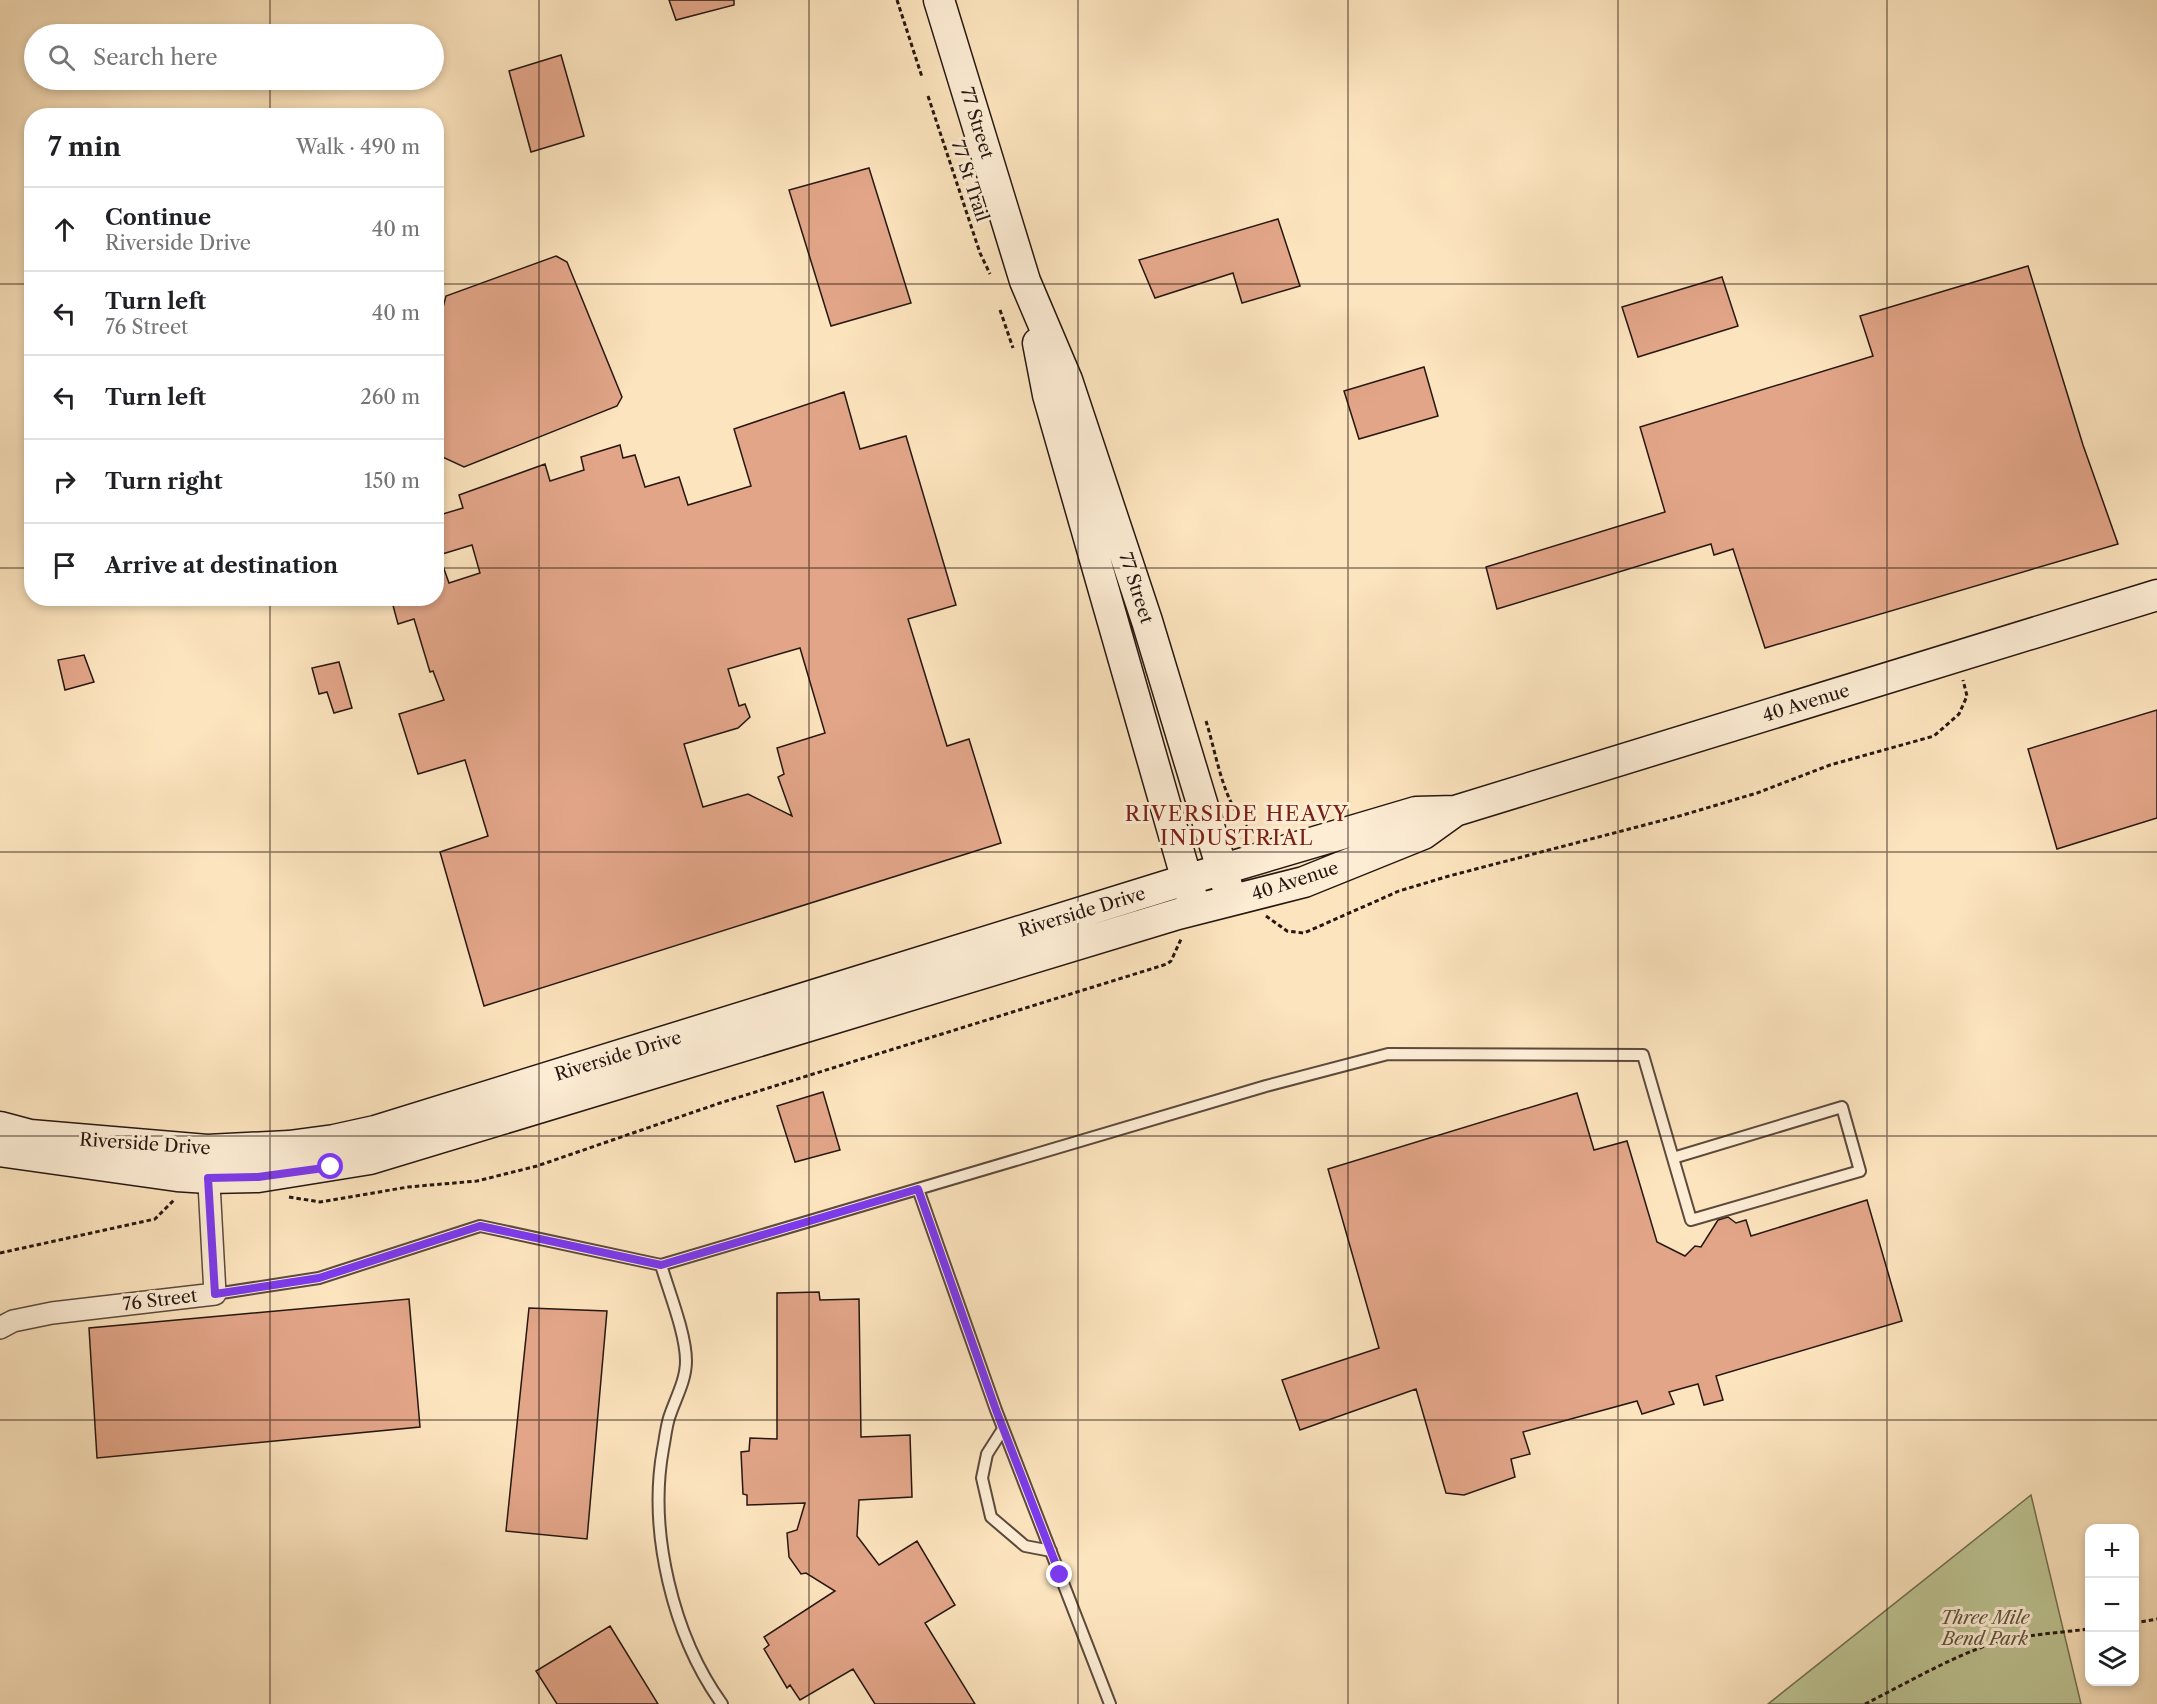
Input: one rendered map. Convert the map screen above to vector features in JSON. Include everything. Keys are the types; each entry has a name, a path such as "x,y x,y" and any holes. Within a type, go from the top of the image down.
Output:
{"main road":[{"name":"77 Street","path":"939,0 1025,281 1048,395 1186,880 1190,921"},
{"name":"77 Street","path":"1025,281 1071,390 1147,621 1232,900"},
{"name":"40 Avenue","path":"1223,869 1416,812 1455,811 2157,595"},
{"name":"40 Avenue","path":"1190,921 1232,900 1304,882 1423,834 1455,811"},
{"name":"Riverside Drive","path":"0,1151 165,1174 208,1164 253,1149 334,1140 375,1131 1223,869"},
{"name":"Riverside Drive","path":"0,1127 30,1135 208,1164 258,1177 293,1173 389,1154 1190,921"}],"street":[{"name":"76 Street","path":"0,1328 13,1321 52,1313 215,1294 208,1164"}],"lane":[{"path":"215,1294 319,1278 480,1226 661,1265 1266,1086 1388,1054 1643,1055 1691,1220 1860,1171 1842,1107 1673,1158"},
{"path":"918,1189 1003,1429 1110,1704"},
{"path":"661,1265 684,1343 686,1361 684,1376 669,1418 660,1465 659,1521 674,1602 690,1648 722,1704"},
{"path":"1003,1429 987,1454 982,1478 991,1517 1025,1546 1051,1551"}],"path":[{"path":"897,0 922,77"},
{"name":"77 St Trail","path":"928,96 980,254 990,274"},
{"path":"1259,912 1287,931 1304,933 1409,888 1683,815 1757,793 1830,765 1934,736 1959,714 1967,696 1957,657"},
{"path":"1206,721 1230,802 1247,827 1240,845"},
{"path":"286,1197 320,1202 408,1187 477,1181 537,1166 720,1103 1167,964 1171,961 1190,921"},
{"path":"0,1253 155,1219 173,1203 178,1193"},
{"path":"2139,1622 2157,1619"},
{"path":"1865,1704 1948,1662 1986,1646 2022,1637 2085,1630"}],"green space":[{"name":"Three Mile Bend Park","path":"2031,1495 2081,1704 1768,1704"}],"building":[{"path":"669,0 734,0 734,5 676,20"},
{"path":"561,55 584,136 531,152 509,71"},
{"path":"869,168 911,303 831,326 789,190"},
{"path":"1278,219 1300,286 1242,303 1233,273 1155,298 1139,260"},
{"path":"556,256 567,262 622,397 617,406 464,467 444,458 444,303 446,296"},
{"path":"2028,266 2083,445 2118,544 1765,648 1733,549 1714,555 1711,544 1497,609 1486,567 1665,512 1640,427 1873,356 1860,316"},
{"path":"1722,277 1738,326 1638,357 1622,307"},
{"path":"1424,367 1438,416 1359,439 1344,391"},
{"path":"844,392 860,449 906,436 956,605 908,619 947,746 969,739 1001,843 484,1006 440,852 488,836 465,760 418,774 399,714 444,700 433,671 430,672 414,619 398,624 393,606 444,606 444,569 449,583 480,573 472,545 444,553 444,514 463,508 459,495 545,464 550,481 584,470 581,457 620,445 623,458 635,455 645,487 679,477 688,505 751,486 734,429","holes":["800,648 825,733 777,748 784,774 778,777 792,816 748,794 703,807 684,744 738,728 750,717 745,704 739,706 728,669"]},
{"path":"84,655 94,682 65,690 58,660"},
{"path":"339,662 352,708 334,713 327,692 319,694 312,668"},
{"path":"2157,710 2157,818 2057,849 2028,749"},
{"path":"823,1092 840,1150 795,1162 777,1106"},
{"path":"1577,1093 1594,1150 1627,1141 1657,1242 1685,1256 1695,1246 1701,1247 1718,1220 1728,1217 1736,1223 1746,1220 1751,1236 1867,1200 1902,1321 1716,1376 1723,1400 1704,1405 1698,1384 1669,1392 1674,1404 1642,1414 1637,1401 1523,1432 1530,1454 1511,1459 1515,1477 1464,1495 1446,1493 1416,1389 1300,1430 1282,1380 1379,1348 1328,1169"},
{"path":"819,1292 820,1300 859,1299 861,1437 910,1435 912,1497 859,1500 857,1536 879,1565 917,1541 955,1605 925,1623 975,1704 875,1704 853,1669 800,1700 790,1685 787,1688 764,1649 769,1645 764,1637 835,1591 806,1573 801,1574 789,1557 787,1533 797,1530 805,1503 747,1505 747,1495 743,1494 741,1452 749,1451 750,1438 777,1439 777,1293"},
{"path":"409,1299 420,1427 97,1458 89,1328"},
{"path":"529,1308 607,1311 587,1539 506,1531"},
{"path":"610,1626 658,1704 557,1704 536,1671"}],"district":[{"name":"RIVERSIDE HEAVY INDUSTRIAL","path":"1237,826"}],"route":[{"path":"331,1167 258,1177 208,1178 215,1294 319,1278 480,1226 661,1265 918,1189 996,1410 1060,1575"}]}
